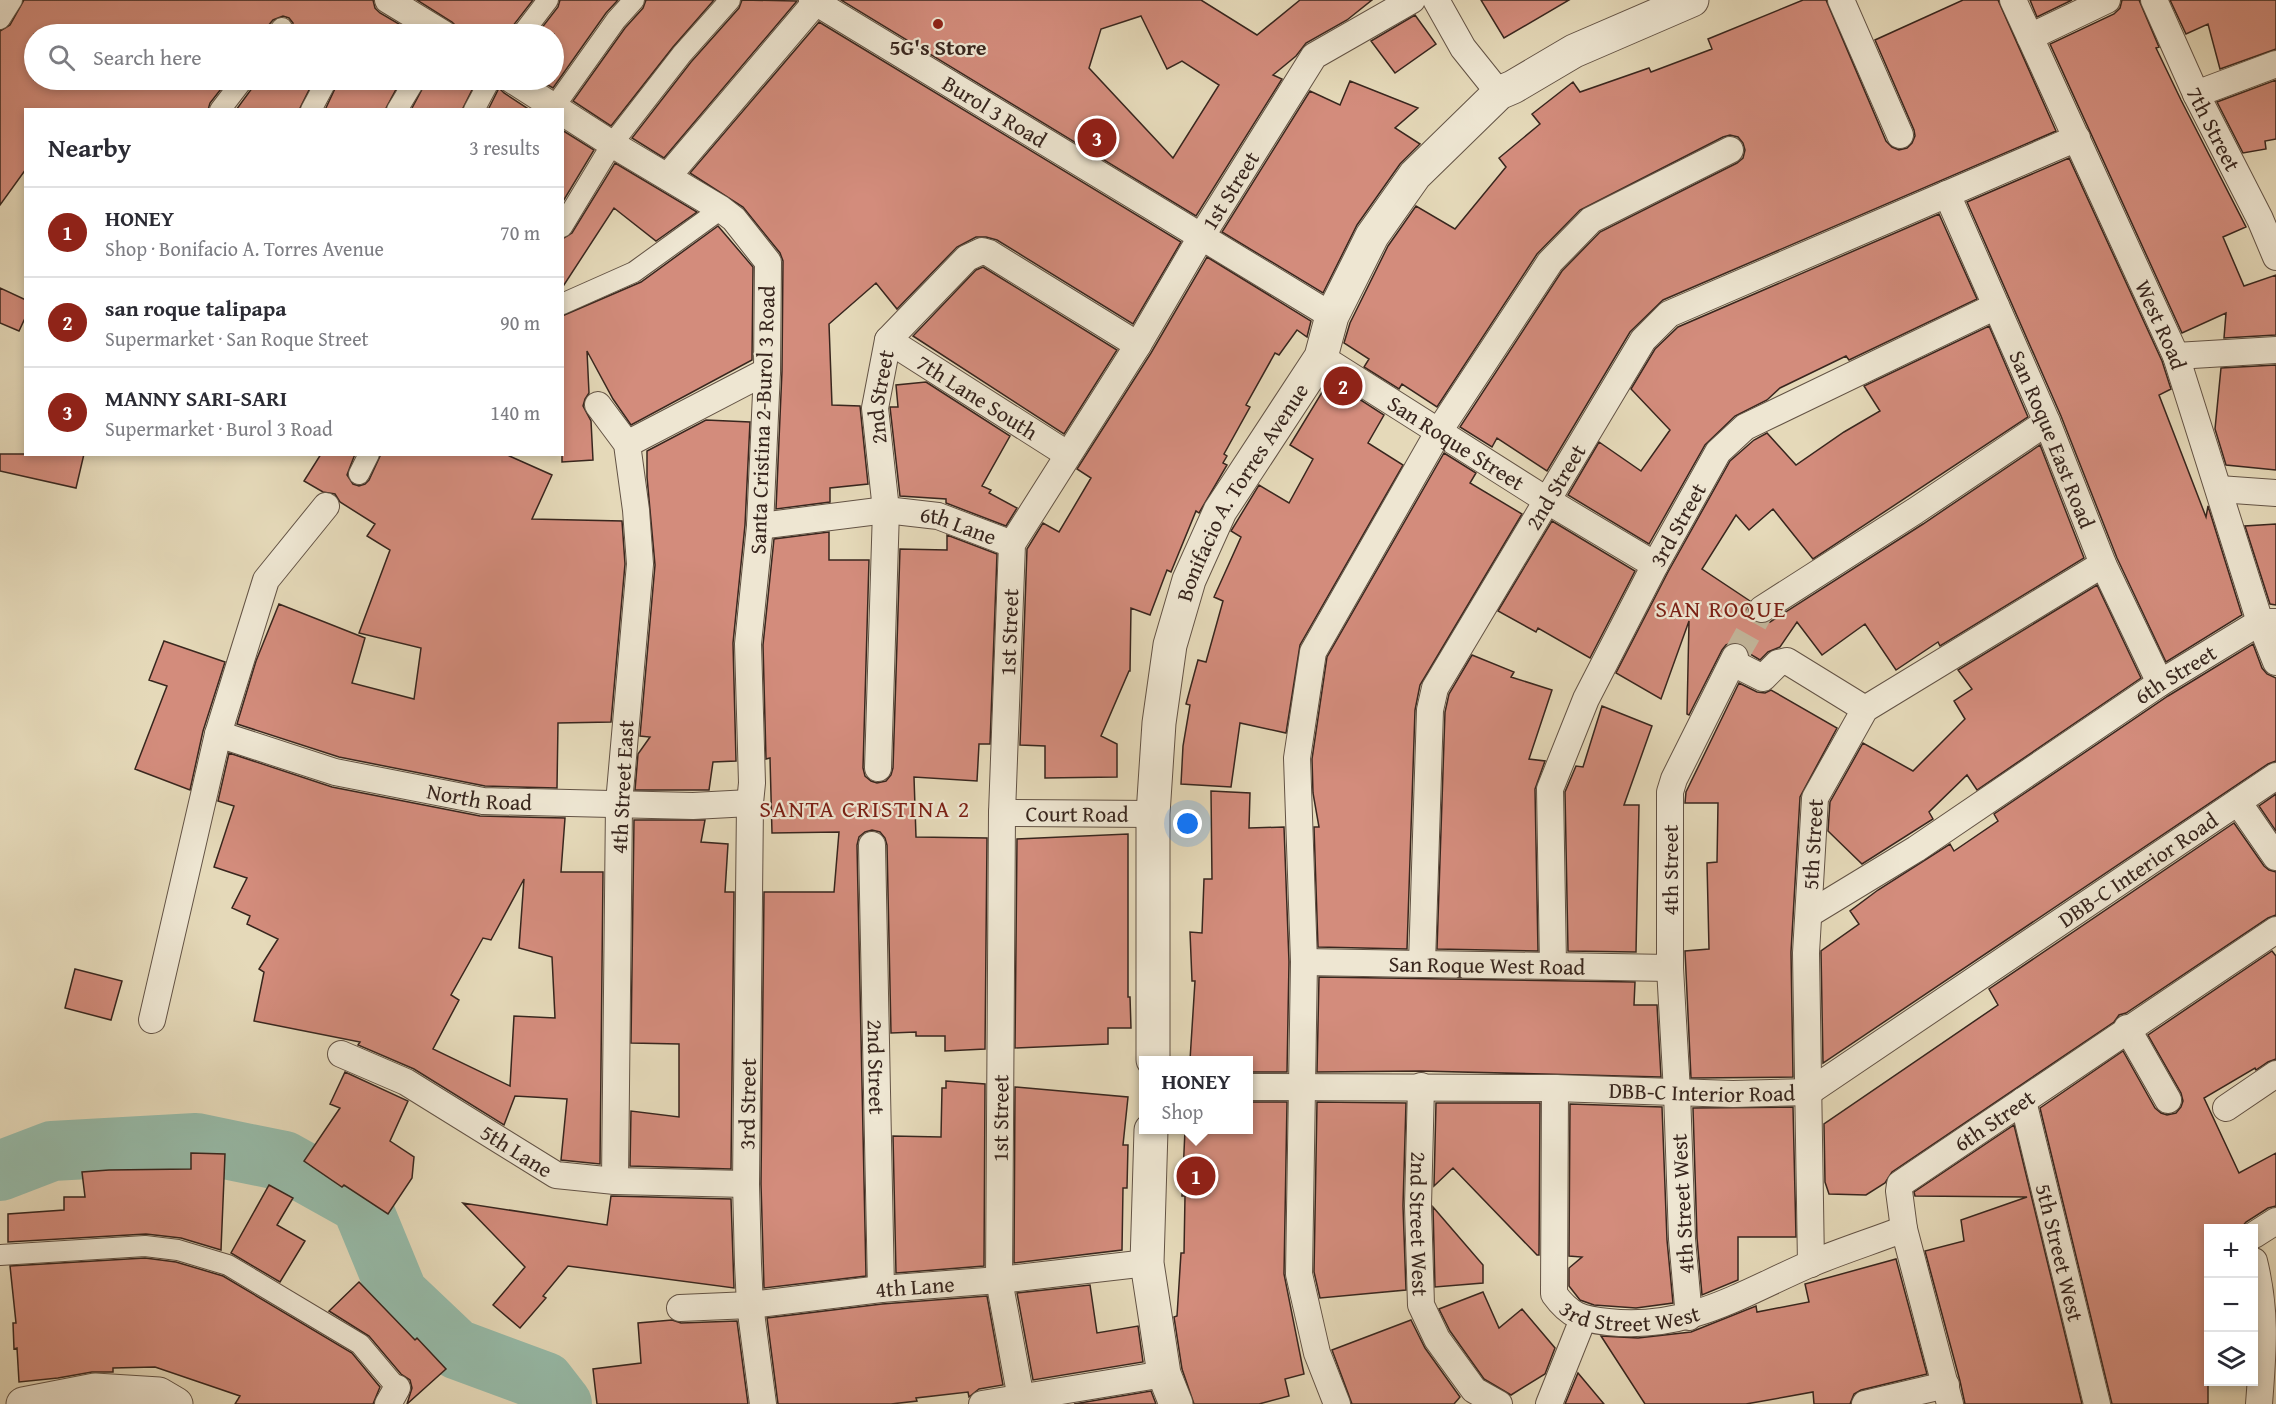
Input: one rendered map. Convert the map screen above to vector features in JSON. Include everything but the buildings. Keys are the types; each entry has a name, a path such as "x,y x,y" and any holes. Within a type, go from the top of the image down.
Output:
{"street":[{"path":"0,19 12,0"},
{"path":"530,24 548,0"},
{"path":"558,108 616,20 633,0"},
{"path":"564,224 612,144 682,54 730,0"},
{"name":"1st Street","path":"1021,1402 999,1280 1002,813 1012,543 1138,345 1201,237 1314,56 1412,0"},
{"path":"1436,0 1463,48 1499,93"},
{"name":"Bonifacio A. Torres Avenue","path":"1153,1056 1153,814 1159,723 1170,645 1189,580 1220,512 1321,357 1332,316 1372,236 1415,175 1499,93 1574,51 1692,0"},
{"path":"1841,0 1900,135"},
{"name":"West Road","path":"2013,0 2176,356 2219,489 2268,622 2276,662"},
{"path":"2030,37 2108,0"},
{"name":"7th Street","path":"2154,0 2196,94 2268,218 2276,257"},
{"path":"668,176 814,1"},
{"name":"Burol 3 Road","path":"814,1 1332,316"},
{"path":"403,4 430,24"},
{"path":"2196,94 2276,64"},
{"path":"222,108 235,90"},
{"path":"315,108 323,90"},
{"path":"398,108 409,90"},
{"path":"475,108 485,90"},
{"name":"Santa Cristina 2-Burol 3 Road","path":"528,90 555,108"},
{"name":"Santa Cristina 2-Burol 3 Road","path":"564,113 721,209 734,219 768,262 767,371 760,526 748,644 750,803"},
{"name":"2nd Street","path":"1422,963 1430,710 1434,688 1643,340 1669,314 2077,138"},
{"path":"1337,1404 1317,1353 1299,1274 1304,962 1297,758 1313,652 1439,431 1550,262 1591,220 1730,150"},
{"name":"San Roque East Road","path":"1947,194 2047,422 2103,564 2160,683"},
{"path":"564,303 634,272 721,209"},
{"name":"2nd Street","path":"878,768 886,510 875,408 888,340 967,258 982,251 989,253 1138,345"},
{"name":"3rd Street","path":"1552,965 1550,789 1587,699 1655,566 1718,452 1745,427 1996,306"},
{"name":"7th Lane South","path":"888,340 1067,454"},
{"path":"2176,356 2276,350"},
{"name":"San Roque Street","path":"1321,357 1655,566"},
{"path":"627,444 767,371"},
{"name":"4th Street East","path":"598,405 627,444 636,510 640,564 619,803 615,1181"},
{"path":"1762,609 1915,511 2047,422"},
{"path":"359,474 368,456"},
{"path":"2219,489 2276,493"},
{"path":"152,1020 218,734 266,580 326,506"},
{"name":"6th Lane","path":"760,526 886,510 938,516 1012,543"},
{"name":"5th Street","path":"1809,1092 1806,953 1815,798 1865,709 2103,564"},
{"name":"6th Street","path":"1809,914 1916,849 2160,683 2268,622"},
{"name":"4th Street","path":"1677,1092 1670,968 1670,792 1674,779 1734,660 1763,678 1778,663 1788,661 1865,709"},
{"name":"North Road","path":"218,734 335,772 483,801 693,806 750,803"},
{"name":"DBB-C Interior Road","path":"1253,1087 1421,1086 1733,1094 1809,1092 2276,776"},
{"path":"2238,802 2276,857"},
{"name":"3rd Street","path":"750,803 746,1184 750,1305 763,1404"},
{"name":"Court Road","path":"1002,813 1153,814"},
{"name":"2nd Street","path":"872,845 881,1289"},
{"name":"6th Street","path":"1948,1394 1904,1229 1900,1184 2127,1028 2276,930"},
{"name":"San Roque West Road","path":"1304,962 1670,968"},
{"path":"2127,1028 2168,1100"},
{"name":"5th Lane","path":"341,1054 406,1082 555,1175 615,1181 746,1184"},
{"path":"2226,1108 2276,1074"},
{"name":"2nd Street West","path":"1421,1086 1418,1206 1421,1305 1437,1339 1474,1390 1499,1404"},
{"name":"3rd Street West","path":"1555,1088 1554,1294 1564,1308 1583,1319 1659,1323 1689,1317 1733,1300 1811,1264 1904,1229"},
{"name":"4th Street West","path":"1677,1092 1682,1239 1689,1317"},
{"path":"1809,1092 1811,1264"},
{"name":"5th Street West","path":"2023,1101 2097,1404"},
{"path":"1151,1134 1148,1263 1164,1374 1176,1404"},
{"path":"2258,1232 2276,1221"},
{"path":"0,1255 145,1246 178,1250 228,1266 360,1344 392,1396"},
{"name":"4th Lane","path":"680,1308 750,1305 881,1289 999,1280 1148,1263"},
{"path":"2258,1278 2265,1335 2259,1404"},
{"path":"1549,1404 1583,1319"},
{"path":"982,1404 1021,1402 1164,1374"},
{"path":"22,1404 95,1389 159,1394 176,1404"},
{"path":"1865,1404 1948,1394"}],"waterway":[{"path":"0,1171 52,1151 196,1143 284,1161 361,1204 398,1294 456,1349 545,1382 562,1404"}],"tunnel":[{"path":"1735,657 1762,609"}],"place":[{"name":"5G's Store","path":"938,24"},
{"name":"MANNY SARI-SARI","path":"1097,138"},
{"name":"san roque talipapa","path":"1343,386"},
{"name":"HONEY","path":"1196,1176"}],"district":[{"name":"SAN ROQUE","path":"1721,609"},
{"name":"SANTA CRISTINA 2","path":"865,809"}]}
